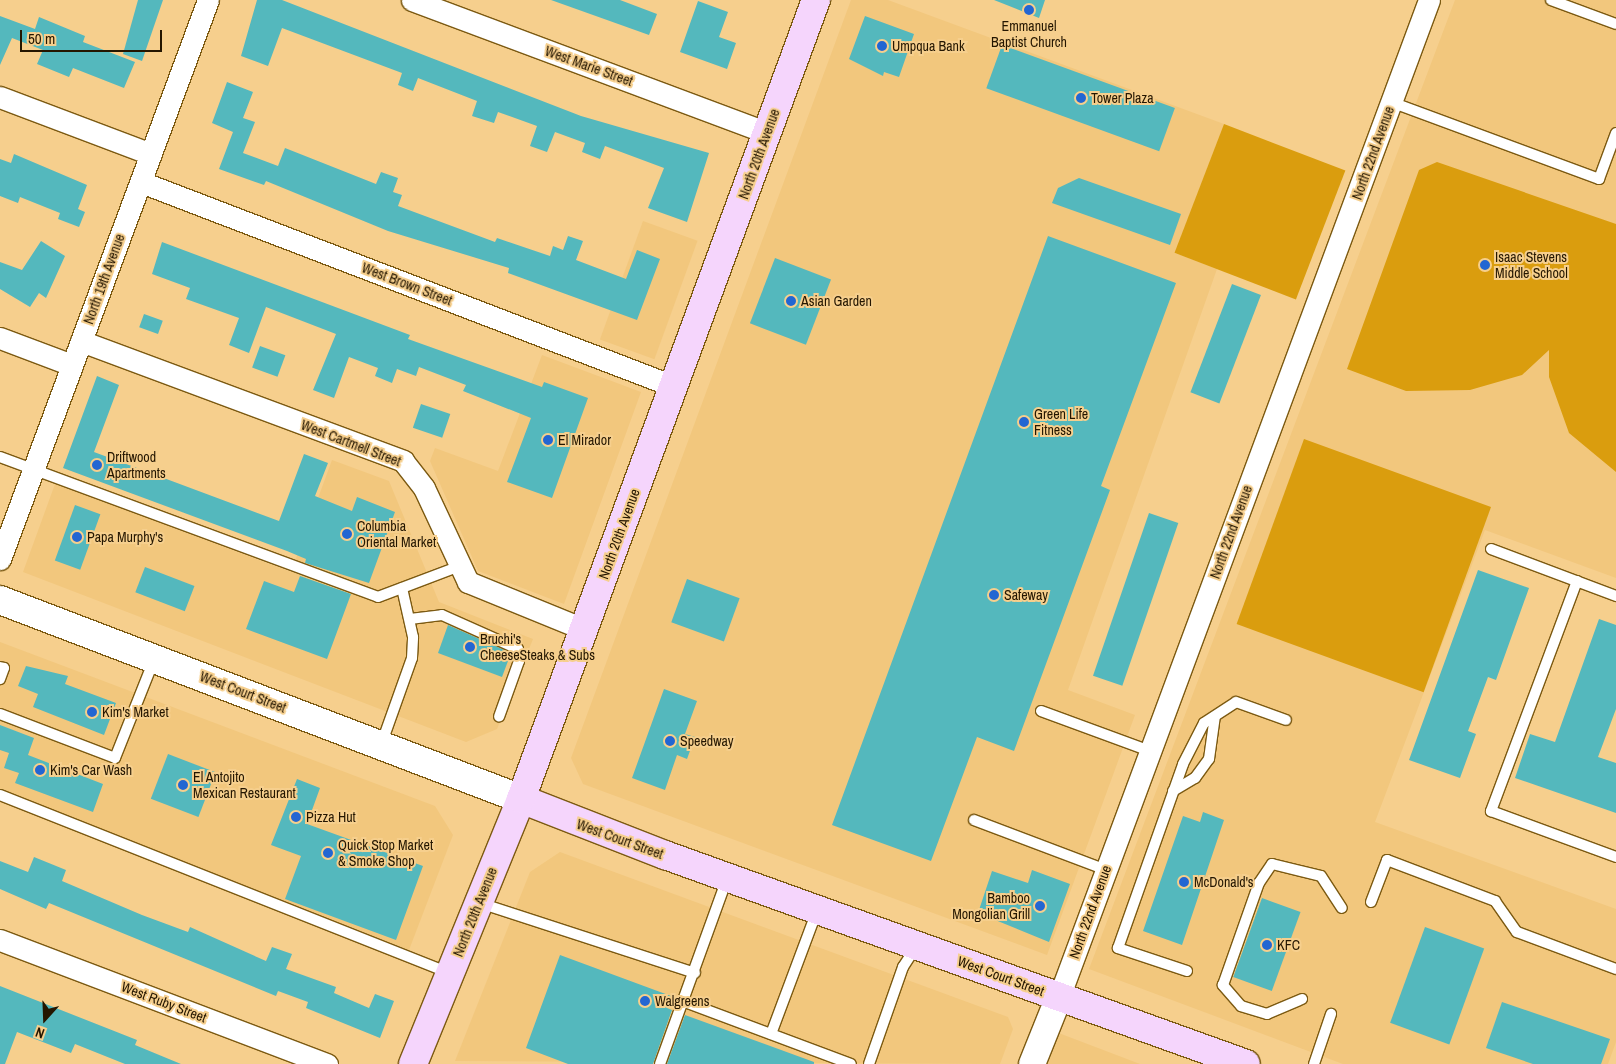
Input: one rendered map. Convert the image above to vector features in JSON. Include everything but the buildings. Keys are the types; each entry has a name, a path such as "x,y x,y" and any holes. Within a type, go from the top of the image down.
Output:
{"main road":[{"name":"North 20th Avenue","path":"413,1064 520,799 816,0"},
{"name":"West Court Street","path":"0,600 728,878 1246,1064"}],"street":[{"name":"North 19th Avenue","path":"0,559 208,0"},
{"name":"West Marie Street","path":"412,0 767,133"},
{"name":"North 22nd Avenue","path":"1032,1064 1059,997 1430,0"},
{"path":"0,97 151,154"},
{"name":"West Brown Street","path":"141,182 673,386"},
{"path":"0,338 72,365"},
{"name":"West Cartmell Street","path":"81,341 409,465 460,566 472,585 583,629"},
{"name":"West Ruby Street","path":"0,940 327,1064"}],"lane":[{"path":"1550,0 1616,24"},
{"path":"1392,102 1599,179 1616,133"},
{"path":"0,457 378,597 460,566"},
{"path":"1490,549 1616,596"},
{"path":"1577,581 1491,811 1616,857"},
{"path":"382,745 410,666 410,619 402,588"},
{"path":"410,619 442,615 518,649 519,661 499,716"},
{"path":"0,714 116,758 154,659"},
{"path":"0,667 4,668 0,680"},
{"path":"1187,971 1118,948 1173,791 1204,723 1236,702 1286,720"},
{"path":"1041,711 1150,751"},
{"path":"1173,791 1195,778 1209,759 1215,716"},
{"path":"0,795 450,973"},
{"path":"974,820 1106,870"},
{"path":"1371,902 1387,860 1496,901 1517,932 1616,970"},
{"path":"1302,998 1267,1014 1241,1006 1223,985 1259,882 1272,864 1321,876 1342,908"},
{"path":"660,1064 685,1002 728,878"},
{"path":"479,902 695,972"},
{"path":"771,1034 817,910"},
{"path":"869,1064 903,967 917,946"},
{"path":"685,1002 851,1064"},
{"path":"1314,1064 1331,1014"}],"shaded area":[{"path":"851,0 888,0 1224,124 1175,253 1217,269 1068,690 1135,715 1047,955 583,784 571,758"},
{"path":"1455,0 1616,0 1616,578 1485,530 1375,822 1616,909 1616,1042 1608,1064 1343,1064 1089,969"},
{"path":"1224,124 1345,171 1296,299 1175,253"},
{"path":"1437,162 1616,224 1616,472 1569,433 1549,377 1549,350 1522,375 1470,390 1406,391 1347,369 1419,170"},
{"path":"643,221 698,241 654,359 600,339"},
{"path":"542,355 641,392 564,604 478,571 430,461 435,448 498,471"},
{"path":"1304,439 1491,507 1424,692 1237,624"},
{"path":"332,460 389,481 439,602 533,639 497,729 466,742 23,572 55,484 291,572"},
{"path":"0,642 435,806 453,835 409,950 0,789"},
{"path":"560,852 1008,1017 1013,1029 1000,1064 455,1061 530,872"},
{"path":"1056,1032 1140,1064 1046,1064"}],"place":[{"name":"Emmanuel Baptist Church","path":"1029,10"},
{"name":"Umpqua Bank","path":"882,46"},
{"name":"Tower Plaza","path":"1081,98"},
{"name":"Isaac Stevens Middle School","path":"1485,265"},
{"name":"Asian Garden","path":"791,301"},
{"name":"Green Life Fitness","path":"1024,422"},
{"name":"El Mirador","path":"548,440"},
{"name":"Driftwood Apartments","path":"97,465"},
{"name":"Columbia Oriental Market","path":"347,534"},
{"name":"Papa Murphy's","path":"77,537"},
{"name":"Safeway","path":"994,595"},
{"name":"Bruchi's CheeseSteaks & Subs","path":"470,647"},
{"name":"Kim's Market","path":"92,712"},
{"name":"Speedway","path":"670,741"},
{"name":"Kim's Car Wash","path":"40,770"},
{"name":"El Antojito Mexican Restaurant","path":"183,785"},
{"name":"Pizza Hut","path":"296,817"},
{"name":"Quick Stop Market & Smoke Shop","path":"328,853"},
{"name":"McDonald's","path":"1184,882"},
{"name":"Bamboo Mongolian Grill","path":"1040,906"},
{"name":"KFC","path":"1267,945"},
{"name":"Walgreens","path":"645,1001"}]}
